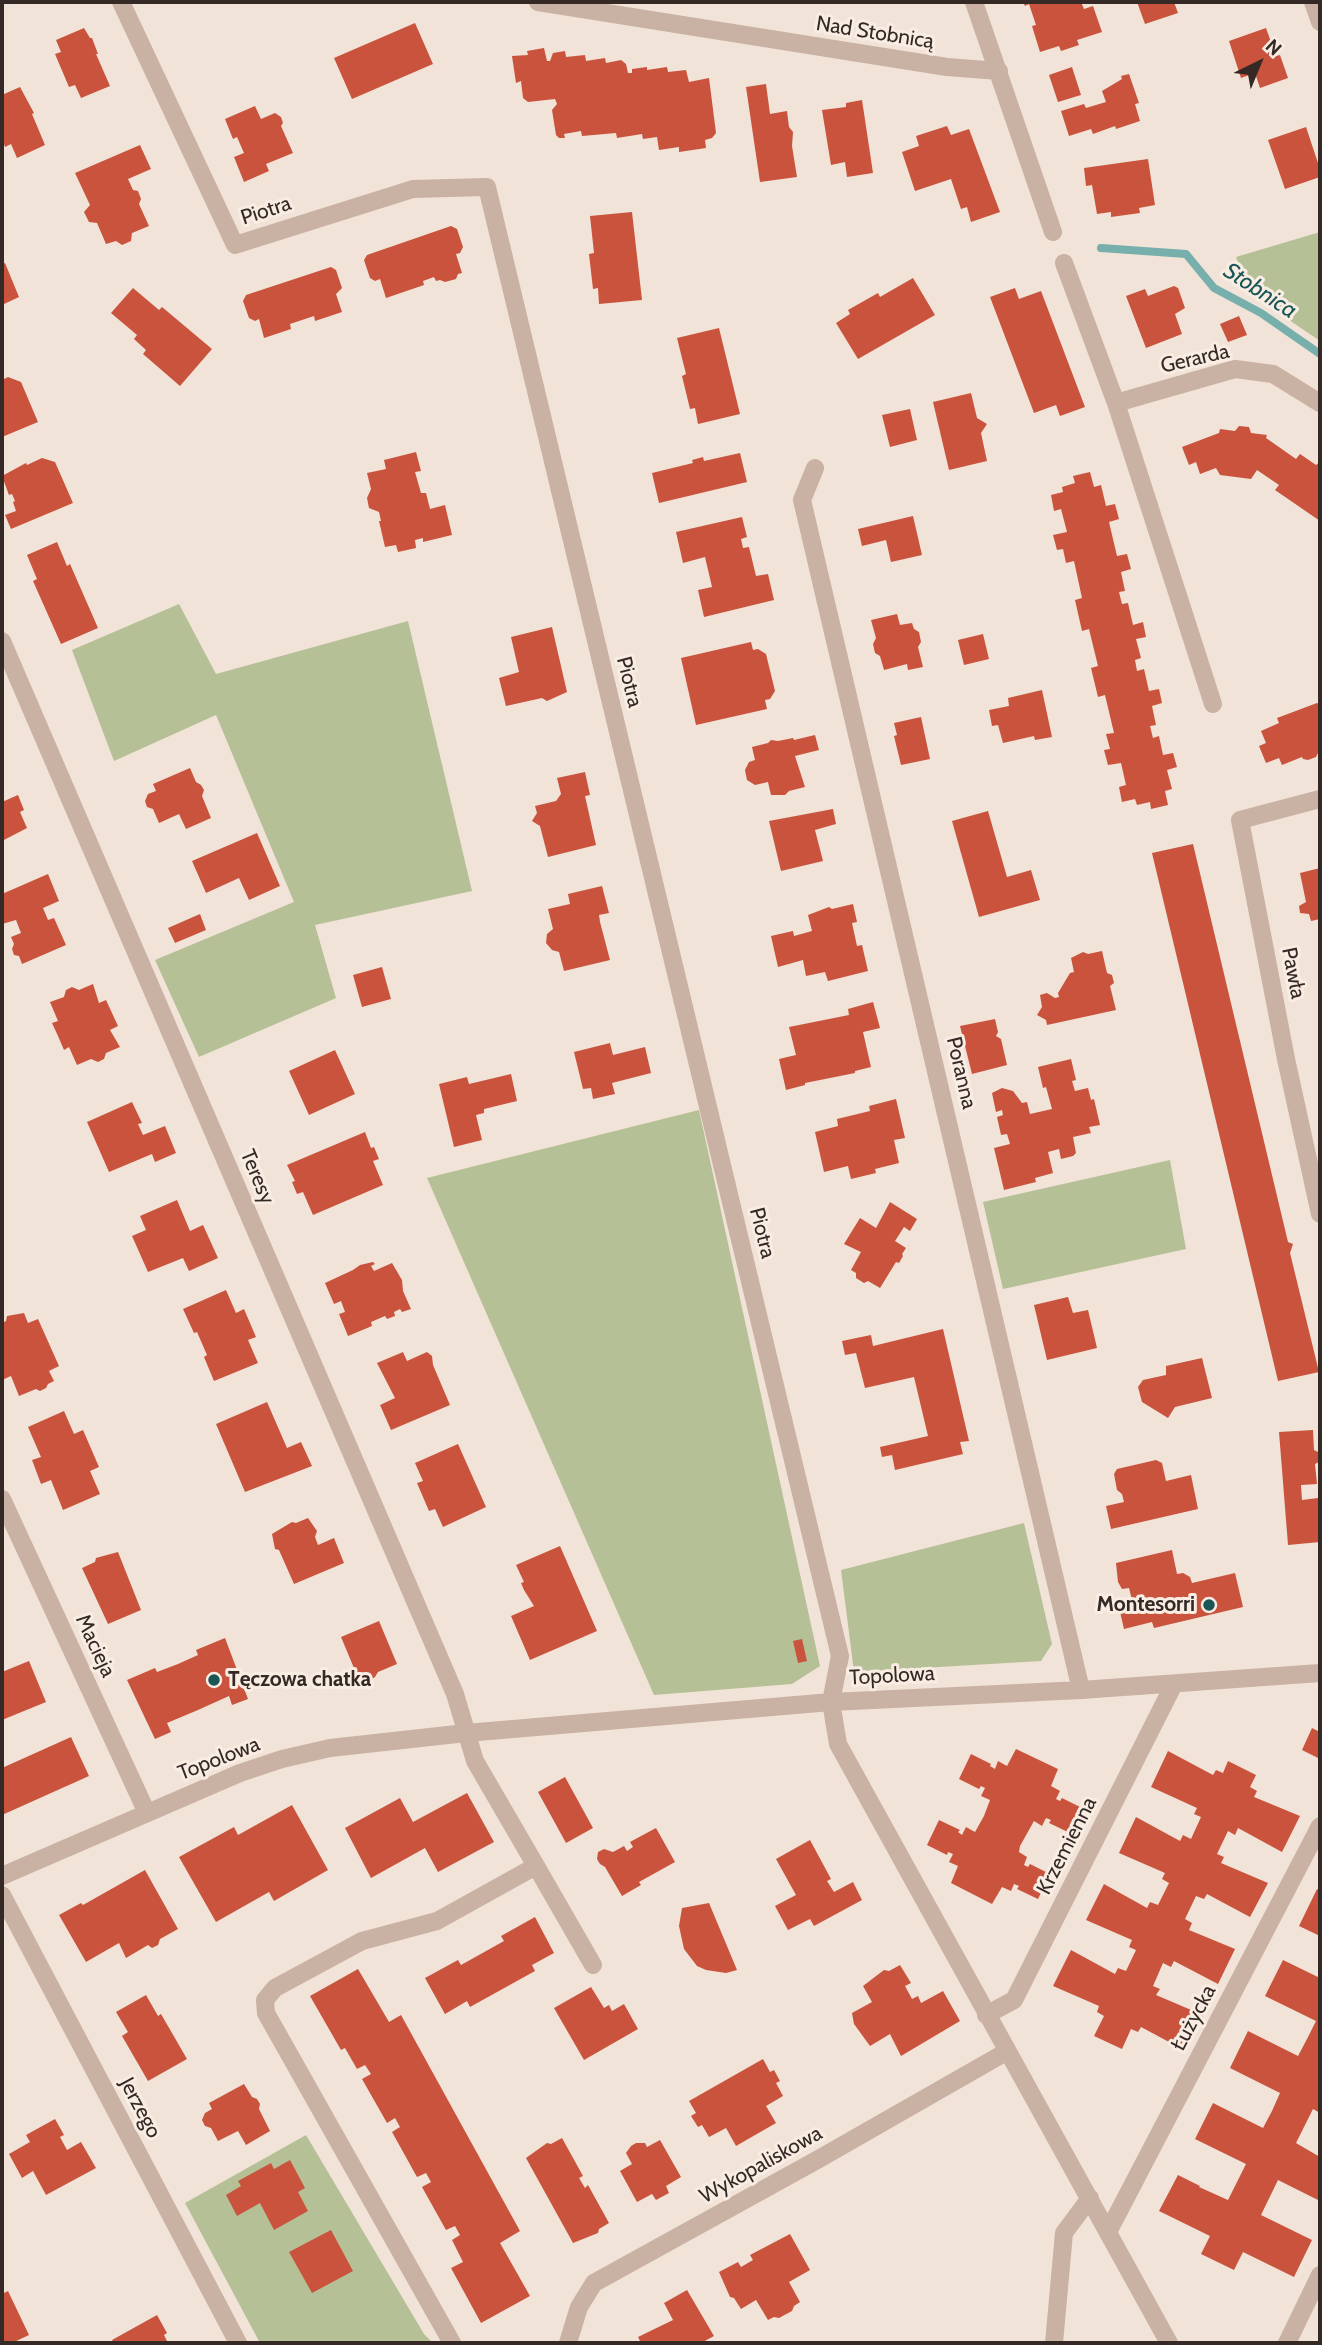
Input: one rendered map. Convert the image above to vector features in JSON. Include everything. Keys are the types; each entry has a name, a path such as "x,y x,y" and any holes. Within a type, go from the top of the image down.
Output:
{"street":[{"name":"Piotra","path":"121,2 235,245 413,189 487,187 840,1656 831,1702"},
{"name":"Nad Stobnicą","path":"538,2 947,68 999,71"},
{"path":"974,2 1053,232"},
{"path":"1313,2 1320,22"},
{"path":"1064,263 1116,403 1213,704"},
{"name":"Gerarda","path":"1116,403 1235,369 1273,374 1320,403"},
{"name":"Poranna","path":"815,468 802,500 1081,1690"},
{"name":"Teresy","path":"2,641 455,1694 466,1733"},
{"name":"Pawła","path":"1320,799 1240,820 1286,1059 1320,1214"},
{"name":"Macieja","path":"2,1499 147,1813"},
{"name":"Topolowa","path":"2,1876 240,1773 282,1759 330,1748 466,1733 831,1702 1081,1690 1320,1673"},
{"name":"Krzemienna","path":"986,2015 1014,2000 1174,1684"},
{"path":"831,1702 838,1744 1169,2343"},
{"path":"466,1733 475,1761 593,1965"},
{"name":"Łużycka","path":"1108,2232 1320,1826"},
{"path":"452,2343 266,2013 265,2000 275,1988 362,1941 437,1921 536,1867"},
{"name":"Jerzego","path":"2,1895 238,2343"},
{"name":"Wykopaliskowa","path":"568,2343 579,2306 594,2283 1006,2052"},
{"path":"1054,2343 1064,2233 1090,2198"},
{"path":"1287,2343 1320,2275"}],"green space":[{"path":"1320,232 1320,341 1248,292 1236,257"},
{"path":"179,604 216,674 408,621 472,891 315,925 336,998 199,1057 155,960 294,902 216,715 114,761 72,650"},
{"path":"699,1110 820,1666 792,1684 654,1695 427,1178"},
{"path":"1170,1160 1186,1249 1003,1289 983,1202"},
{"path":"1024,1523 1052,1644 1041,1661 854,1672 841,1570"},
{"path":"306,2135 424,2334 433,2343 260,2343 185,2203"}],"building":[{"path":"1023,2 1081,2 1084,9 1093,6 1102,32 1077,40 1079,45 1061,51 1059,46 1040,52 1032,26 1036,25 1029,4 1025,6"},
{"path":"1137,2 1174,2 1178,13 1145,24"},
{"path":"415,23 433,64 352,99 334,58"},
{"path":"84,28 92,38 110,86 81,98 75,85 69,87 55,54 61,52 56,40"},
{"path":"1266,28 1276,56 1280,55 1288,78 1260,88 1255,73 1241,78 1229,41"},
{"path":"544,48 547,61 550,61 553,53 565,51 566,57 585,55 586,61 605,58 606,63 621,60 626,64 628,73 632,73 632,69 667,67 668,72 686,70 689,82 709,78 716,133 705,140 706,148 679,152 679,147 659,150 657,137 643,139 642,134 617,138 616,133 582,136 581,131 564,134 565,138 559,138 556,135 552,110 557,104 555,99 528,102 523,98 521,81 516,83 512,56 528,55 527,51"},
{"path":"1072,67 1081,95 1058,102 1049,75"},
{"path":"1129,74 1139,103 1135,104 1140,121 1093,134 1091,129 1069,136 1061,111 1084,104 1086,108 1106,102 1102,91 1122,79 1121,76"},
{"path":"766,84 770,114 787,111 789,127 793,132 792,146 797,177 760,182 746,87"},
{"path":"20,87 34,113 32,114 45,145 17,158 11,144 5,147 2,138 2,95"},
{"path":"862,100 873,173 847,177 845,162 831,165 822,110 846,107 846,103"},
{"path":"255,106 261,119 275,113 281,117 281,126 293,153 266,164 269,171 244,182 234,157 244,153 237,137 233,139 225,119"},
{"path":"947,126 951,135 969,129 1000,212 971,222 967,207 961,209 951,179 915,191 902,152 919,146 916,136"},
{"path":"1306,127 1320,169 1320,177 1285,189 1268,140"},
{"path":"140,145 151,169 128,179 133,190 138,191 141,199 139,204 149,226 132,233 131,241 122,245 116,241 106,244 97,223 89,222 84,212 90,205 75,173"},
{"path":"1148,159 1155,205 1139,208 1140,213 1111,217 1111,212 1097,214 1092,185 1086,186 1084,168"},
{"path":"632,212 642,300 599,304 598,288 593,289 589,254 594,253 590,216"},
{"path":"451,226 457,229 463,247 460,253 456,254 462,273 458,274 456,279 445,282 436,281 434,277 423,281 424,285 386,298 380,279 375,281 370,278 364,260 367,255"},
{"path":"5,263 19,297 2,305 2,264"},
{"path":"331,267 336,270 342,288 336,294 342,312 315,321 314,316 290,324 291,329 264,338 259,319 255,321 249,318 243,301 246,295"},
{"path":"913,278 935,315 858,359 836,323 850,314 848,310 878,293 880,297"},
{"path":"1174,286 1178,288 1185,308 1175,314 1182,334 1146,348 1126,296 1145,289 1148,296"},
{"path":"133,288 159,310 162,307 212,349 180,386 143,354 146,350 134,339 137,335 111,313"},
{"path":"1015,288 1019,299 1041,291 1085,407 1060,416 1056,405 1034,413 990,297"},
{"path":"1239,316 1247,335 1228,342 1220,324"},
{"path":"719,328 740,414 698,424 695,408 690,409 682,376 686,374 677,338"},
{"path":"8,377 21,382 38,422 2,437 2,380"},
{"path":"971,393 977,418 987,424 981,433 987,461 949,470 933,402"},
{"path":"910,409 917,440 890,447 882,415"},
{"path":"1239,426 1249,427 1251,433 1267,435 1266,438 1296,459 1300,454 1316,465 1320,462 1320,521 1275,490 1279,485 1257,470 1251,479 1220,475 1216,468 1200,474 1196,462 1189,465 1182,447 1219,433 1220,429 1235,431"},
{"path":"416,452 421,471 415,472 421,493 426,493 430,509 445,505 452,535 423,542 423,538 415,540 416,548 398,552 396,545 385,547 379,512 369,508 367,498 371,489 367,473 386,469 384,460"},
{"path":"740,453 747,482 659,503 652,473 693,463 692,460 703,457 704,461"},
{"path":"42,458 55,462 73,503 11,529 5,515 16,511 15,501 12,494 9,495 2,476"},
{"path":"1090,472 1094,487 1101,485 1106,506 1115,504 1119,519 1109,522 1117,556 1127,554 1131,569 1121,572 1125,591 1119,592 1122,604 1128,603 1133,625 1143,622 1146,637 1136,639 1141,658 1135,660 1137,671 1144,669 1149,691 1159,689 1162,703 1152,706 1156,725 1150,726 1153,738 1159,736 1163,755 1173,753 1177,767 1167,770 1172,789 1165,791 1168,805 1151,809 1150,802 1137,805 1135,799 1122,802 1119,787 1126,785 1121,763 1108,765 1104,750 1110,749 1106,734 1114,733 1105,695 1098,697 1091,668 1098,666 1089,629 1082,631 1075,600 1082,598 1074,561 1066,563 1063,549 1057,550 1053,535 1067,532 1061,509 1054,511 1051,495 1063,492 1062,487 1075,483 1073,476"},
{"path":"913,516 922,555 891,562 886,540 862,546 858,529"},
{"path":"742,517 747,537 741,539 743,548 749,547 756,576 768,574 774,600 704,617 698,590 712,587 705,557 683,563 676,532"},
{"path":"57,542 67,566 70,564 98,628 61,644 33,581 37,579 27,555"},
{"path":"897,614 900,625 912,623 914,629 919,632 921,642 918,647 923,667 908,670 907,664 884,670 880,656 875,653 873,644 876,638 871,620"},
{"path":"552,627 567,692 547,701 542,698 506,706 499,678 519,672 511,637"},
{"path":"983,634 989,659 964,665 958,640"},
{"path":"751,642 753,650 758,649 766,654 775,691 770,699 765,700 767,709 696,725 681,658"},
{"path":"1042,690 1052,737 1035,740 1034,736 1003,743 998,725 992,726 989,710 1009,706 1008,698"},
{"path":"1317,703 1320,705 1320,749 1316,757 1308,760 1302,757 1282,765 1279,758 1266,763 1259,746 1266,743 1261,731 1279,723 1277,718"},
{"path":"921,717 930,759 901,765 894,736 897,735 894,723"},
{"path":"815,735 819,750 795,756 805,787 789,791 785,795 771,795 768,782 755,785 747,780 745,770 749,762 755,760 752,747 771,740 794,740"},
{"path":"190,768 196,782 204,790 202,796 211,818 186,829 179,814 159,823 153,809 147,807 145,801 148,794 156,791 153,784"},
{"path":"585,772 590,795 585,796 596,845 548,857 540,826 532,821 537,813 535,806 556,801 561,794 557,778"},
{"path":"18,795 24,810 20,812 27,828 2,841 2,802"},
{"path":"833,809 836,824 815,830 823,861 781,871 769,821"},
{"path":"988,811 1007,877 1031,870 1040,900 979,917 952,821"},
{"path":"257,833 280,886 249,900 239,878 206,893 192,861"},
{"path":"1193,844 1288,1242 1293,1244 1290,1253 1319,1372 1278,1381 1152,853"},
{"path":"1320,868 1320,919 1311,921 1309,914 1300,913 1299,906 1306,902 1300,873"},
{"path":"48,874 59,901 43,908 48,920 54,918 66,945 22,964 12,949 14,944 11,937 21,933 16,920 2,924 2,894"},
{"path":"602,886 609,913 599,915 610,960 564,971 559,952 552,950 546,943 547,934 553,929 548,909 570,904 568,894"},
{"path":"853,904 857,922 852,923 857,946 862,945 868,971 828,981 825,972 806,976 803,960 778,967 771,936 793,931 794,936 812,931 808,915 829,907 832,909"},
{"path":"200,914 206,930 175,943 168,928"},
{"path":"1102,951 1107,973 1112,975 1114,983 1110,986 1116,1010 1047,1025 1046,1020 1037,1015 1042,1007 1040,995 1047,993 1055,998 1059,997 1058,993 1070,973 1074,972 1071,958 1083,952 1088,954"},
{"path":"382,967 391,999 362,1007 353,975"},
{"path":"93,984 99,1003 106,1000 118,1026 110,1030 120,1047 106,1053 104,1059 98,1062 91,1059 77,1065 69,1047 64,1050 52,1023 58,1021 50,1002 64,997 66,990 72,987 79,990"},
{"path":"873,1002 880,1028 863,1032 871,1067 786,1090 779,1059 796,1055 789,1027 849,1015 848,1009"},
{"path":"995,1019 998,1032 996,1036 1001,1039 1007,1065 972,1074 960,1026"},
{"path":"610,1043 613,1055 645,1047 651,1073 612,1083 615,1094 593,1099 591,1088 583,1089 574,1052"},
{"path":"335,1050 355,1094 309,1115 289,1071"},
{"path":"1071,1059 1076,1080 1072,1081 1075,1091 1088,1088 1091,1100 1094,1099 1100,1125 1089,1127 1091,1133 1073,1137 1076,1153 1073,1156 1061,1159 1059,1149 1048,1152 1053,1173 1035,1178 1036,1182 1004,1190 994,1148 1010,1144 1007,1134 1001,1135 997,1117 1003,1115 1002,1110 996,1112 992,1093 1002,1088 1013,1091 1022,1103 1027,1102 1030,1114 1052,1109 1038,1067"},
{"path":"511,1074 517,1101 484,1109 484,1113 476,1115 482,1140 454,1147 439,1084 467,1077 469,1084"},
{"path":"896,1099 905,1138 894,1140 899,1163 875,1169 876,1173 851,1179 848,1166 824,1172 815,1132 838,1126 837,1119 870,1111 869,1106"},
{"path":"132,1102 142,1123 138,1124 143,1135 165,1126 176,1153 155,1162 152,1154 109,1172 87,1122"},
{"path":"365,1132 379,1159 373,1161 383,1185 313,1215 303,1192 297,1194 292,1182 295,1181 287,1165"},
{"path":"177,1200 190,1231 203,1225 218,1258 189,1271 183,1258 148,1272 132,1236 146,1230 140,1216"},
{"path":"890,1202 917,1219 910,1231 904,1227 895,1241 906,1248 899,1263 896,1262 880,1288 856,1278 856,1273 851,1270 861,1252 844,1244 860,1218 876,1228"},
{"path":"373,1262 375,1264 371,1266 374,1271 392,1263 402,1280 403,1291 411,1309 402,1312 400,1309 394,1312 395,1316 387,1319 385,1316 371,1322 372,1326 348,1336 339,1314 345,1312 341,1301 334,1304 325,1283 360,1265"},
{"path":"226,1290 236,1313 244,1309 256,1337 248,1340 258,1363 214,1381 204,1357 207,1355 183,1309"},
{"path":"1068,1297 1073,1313 1088,1310 1097,1348 1047,1360 1034,1305"},
{"path":"24,1313 28,1323 38,1319 59,1366 49,1371 54,1381 46,1388 19,1396 11,1376 2,1380 2,1323 7,1316"},
{"path":"943,1329 969,1441 960,1442 963,1454 895,1470 892,1455 882,1457 880,1447 928,1436 914,1377 865,1388 856,1353 845,1355 842,1341 871,1335 873,1346"},
{"path":"403,1352 407,1361 427,1352 432,1356 433,1365 450,1405 391,1430 380,1405 395,1398 377,1363"},
{"path":"1202,1358 1212,1398 1175,1407 1168,1418 1142,1402 1138,1387 1143,1380 1166,1375 1166,1366"},
{"path":"267,1402 287,1448 301,1442 312,1466 245,1492 216,1424"},
{"path":"64,1411 74,1434 83,1430 99,1467 90,1471 100,1494 63,1510 51,1480 41,1484 32,1460 41,1457 28,1427"},
{"path":"1313,1430 1314,1450 1318,1452 1319,1462 1315,1464 1317,1484 1301,1485 1302,1500 1318,1498 1320,1542 1288,1545 1279,1432"},
{"path":"458,1444 486,1507 443,1527 435,1509 429,1511 417,1483 423,1481 415,1463"},
{"path":"1156,1460 1162,1463 1166,1481 1191,1475 1198,1509 1111,1529 1106,1506 1124,1502 1122,1494 1117,1490 1114,1474 1117,1469"},
{"path":"308,1518 317,1531 315,1537 318,1545 334,1538 344,1563 294,1584 279,1550 275,1549 272,1534 292,1522"},
{"path":"560,1546 597,1631 530,1660 511,1616 534,1606 524,1590 521,1583 524,1582 516,1565"},
{"path":"1172,1550 1177,1574 1183,1573 1190,1577 1192,1583 1235,1573 1243,1607 1154,1628 1152,1622 1124,1629 1118,1603 1132,1600 1129,1588 1122,1589 1118,1582 1116,1563"},
{"path":"118,1552 141,1610 108,1624 82,1568 95,1562 96,1558"},
{"path":"379,1621 397,1664 378,1672 370,1680 359,1680 341,1637"},
{"path":"225,1638 248,1699 232,1705 229,1696 167,1723 171,1732 155,1739 127,1680 155,1668 157,1672 178,1664 198,1655 196,1650"},
{"path":"802,1639 807,1661 798,1663 793,1641"},
{"path":"29,1661 46,1702 2,1720 2,1672"},
{"path":"1312,1728 1320,1732 1320,1759 1302,1750"},
{"path":"71,1737 89,1776 2,1815 2,1768"},
{"path":"1016,1749 1058,1769 1051,1786 1060,1791 1056,1799 1060,1801 1062,1798 1082,1808 1070,1833 1049,1823 1051,1820 1046,1818 1042,1826 1034,1821 1020,1846 1019,1852 1027,1857 1024,1865 1028,1867 1030,1864 1050,1874 1038,1899 1017,1889 1019,1886 1014,1884 1011,1891 1002,1887 992,1904 951,1883 958,1866 949,1862 953,1854 948,1852 947,1855 927,1845 939,1820 960,1830 958,1832 962,1835 966,1827 975,1832 984,1816 990,1800 981,1796 985,1788 981,1786 979,1789 959,1779 971,1754 991,1764 995,1769 998,1761 1007,1766"},
{"path":"1168,1751 1213,1775 1216,1770 1223,1773 1228,1761 1256,1775 1250,1787 1257,1791 1254,1797 1300,1816 1282,1852 1238,1828 1235,1835 1228,1831 1217,1854 1224,1857 1221,1863 1268,1883 1250,1917 1207,1894 1204,1899 1196,1896 1185,1919 1192,1923 1189,1930 1235,1949 1218,1984 1174,1961 1171,1967 1163,1963 1153,1986 1160,1989 1156,1995 1203,2015 1186,2051 1141,2027 1138,2032 1131,2029 1122,2049 1094,2036 1104,2016 1097,2012 1099,2006 1053,1986 1071,1950 1115,1974 1118,1968 1126,1971 1136,1950 1129,1947 1132,1940 1086,1920 1104,1884 1147,1908 1150,1902 1158,1905 1169,1883 1162,1879 1165,1873 1119,1853 1136,1817 1180,1841 1183,1835 1191,1839 1201,1817 1194,1814 1197,1808 1151,1787"},
{"path":"565,1777 593,1828 566,1843 538,1792"},
{"path":"467,1793 494,1842 438,1872 425,1848 371,1878 345,1828 400,1798 413,1822"},
{"path":"292,1805 328,1870 274,1901 269,1892 216,1922 179,1857 234,1827 238,1835"},
{"path":"656,1828 675,1862 639,1882 641,1885 622,1896 605,1867 597,1859 598,1852 604,1849 613,1852 624,1846 627,1851 633,1847 630,1842"},
{"path":"810,1840 831,1879 827,1881 834,1892 853,1882 862,1900 814,1926 810,1919 788,1930 775,1906 796,1895 776,1859"},
{"path":"145,1870 178,1929 160,1939 158,1945 152,1948 148,1945 126,1958 119,1943 86,1962 59,1915 81,1903 83,1905"},
{"path":"1317,1889 1320,1891 1320,1936 1299,1926"},
{"path":"709,1903 737,1970 726,1973 706,1970 697,1966 684,1949 679,1926 682,1908"},
{"path":"535,1917 554,1953 532,1965 535,1971 470,2007 467,2001 445,2014 425,1978 458,1960 461,1965 504,1941 501,1936"},
{"path":"1283,1960 1320,1978 1320,2113 1313,2109 1296,2143 1320,2157 1320,2201 1278,2180 1261,2215 1312,2240 1294,2277 1243,2252 1234,2270 1201,2254 1210,2236 1159,2211 1178,2175 1228,2200 1246,2164 1195,2139 1213,2103 1263,2128 1272,2111 1280,2093 1230,2068 1248,2031 1298,2056 1316,2021 1265,1996"},
{"path":"900,1965 911,1983 905,1986 912,1999 918,1996 921,2003 943,1991 960,2021 901,2056 890,2034 870,2046 854,2024 852,2013 872,2002 863,1986 884,1970 889,1971"},
{"path":"358,1969 389,2022 401,2015 520,2231 500,2243 530,2296 481,2323 451,2268 463,2262 452,2240 460,2235 455,2226 446,2230 422,2187 431,2182 426,2173 417,2177 392,2132 400,2127 395,2118 387,2123 362,2079 371,2074 365,2065 357,2069 345,2048 341,2050 310,1996"},
{"path":"591,1987 604,2008 609,2005 612,2011 624,2004 638,2029 584,2060 554,2008"},
{"path":"146,1995 158,2016 161,2014 187,2059 148,2081 122,2036 128,2032 116,2012"},
{"path":"763,2059 770,2072 774,2070 780,2081 776,2083 783,2096 766,2106 776,2123 736,2146 726,2128 709,2137 702,2125 698,2127 691,2116 696,2113 689,2101"},
{"path":"244,2084 260,2104 259,2109 270,2131 246,2145 238,2131 218,2141 211,2128 205,2126 202,2120 205,2113 212,2109 209,2103"},
{"path":"55,2119 64,2135 60,2137 67,2150 81,2142 96,2168 46,2195 33,2171 22,2178 9,2154 30,2142 26,2135"},
{"path":"562,2138 583,2176 579,2178 585,2188 588,2185 609,2223 599,2229 598,2233 573,2243 526,2158 547,2143 551,2144"},
{"path":"660,2140 681,2177 666,2186 669,2193 656,2200 652,2194 637,2202 620,2171 632,2164 626,2153 636,2143 645,2143 647,2147"},
{"path":"290,2160 305,2188 298,2192 308,2211 274,2230 260,2203 237,2216 226,2195 241,2186 238,2181 271,2163 274,2169"},
{"path":"331,2230 353,2271 312,2293 289,2252"},
{"path":"790,2234 810,2270 789,2282 800,2302 792,2311 768,2320 756,2300 741,2309 734,2298 730,2297 719,2272 738,2262 741,2267 753,2260 750,2255"},
{"path":"687,2290 714,2336 701,2343 641,2343 638,2337 673,2320 664,2303"},
{"path":"8,2291 29,2335 12,2343 2,2343 2,2294"},
{"path":"157,2315 167,2333 164,2335 168,2343 114,2343 112,2340"}],"waterway":[{"name":"Stobnica","path":"1101,248 1186,254 1214,288 1261,313 1320,354"}],"place":[{"name":"Montesorri","path":"1209,1605"},
{"name":"Tęczowa chatka","path":"214,1680"}]}
